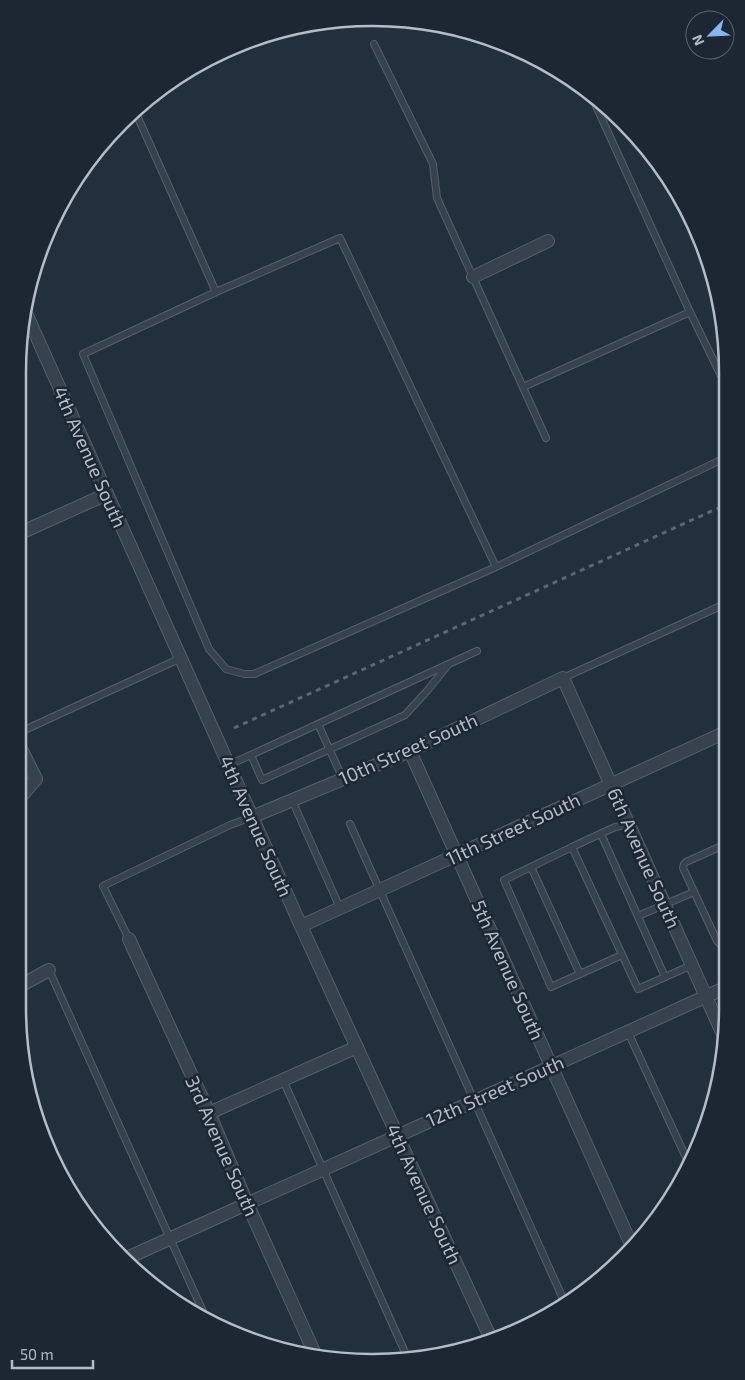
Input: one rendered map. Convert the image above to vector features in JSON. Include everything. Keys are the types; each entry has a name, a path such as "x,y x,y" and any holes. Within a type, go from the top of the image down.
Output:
{"street":[{"path":"473,277 548,241"},
{"name":"4th Avenue South","path":"30,322 228,765 488,1333"},
{"path":"26,530 107,494"},
{"name":"10th Street South","path":"252,817 410,750 562,678"},
{"name":"6th Avenue South","path":"562,678 718,1024"},
{"name":"11th Street South","path":"301,926 719,735"},
{"name":"5th Avenue South","path":"410,750 629,1240"},
{"path":"26,759 36,779 26,791"},
{"name":"3rd Avenue South","path":"128,939 312,1348"},
{"path":"26,983 49,970"},
{"name":"12th Street South","path":"132,1256 719,990"},
{"path":"208,1113 357,1047"}],"lane":[{"path":"374,44 433,164 437,198 546,438"},
{"path":"598,109 719,372"},
{"path":"138,118 216,292"},
{"path":"496,567 340,238 216,292 83,354 209,649 226,670 244,674 254,674 496,567 719,461"},
{"path":"523,387 690,312"},
{"path":"562,678 719,607"},
{"path":"228,765 477,651"},
{"path":"26,729 180,658"},
{"path":"251,755 262,780 405,716 448,664"},
{"path":"318,724 343,779"},
{"path":"292,800 340,908"},
{"path":"128,939 103,886 230,824 252,817"},
{"path":"350,824 562,1297"},
{"path":"622,955 552,987 504,880 615,827 629,825"},
{"path":"600,834 665,977"},
{"path":"572,847 638,989 692,965"},
{"path":"719,847 684,864 683,868 719,943"},
{"path":"531,867 580,974"},
{"path":"638,916 694,892"},
{"path":"49,970 202,1308"},
{"path":"628,1032 685,1156"},
{"path":"283,1080 405,1352"}],"railway":[{"path":"234,728 719,508"}]}
